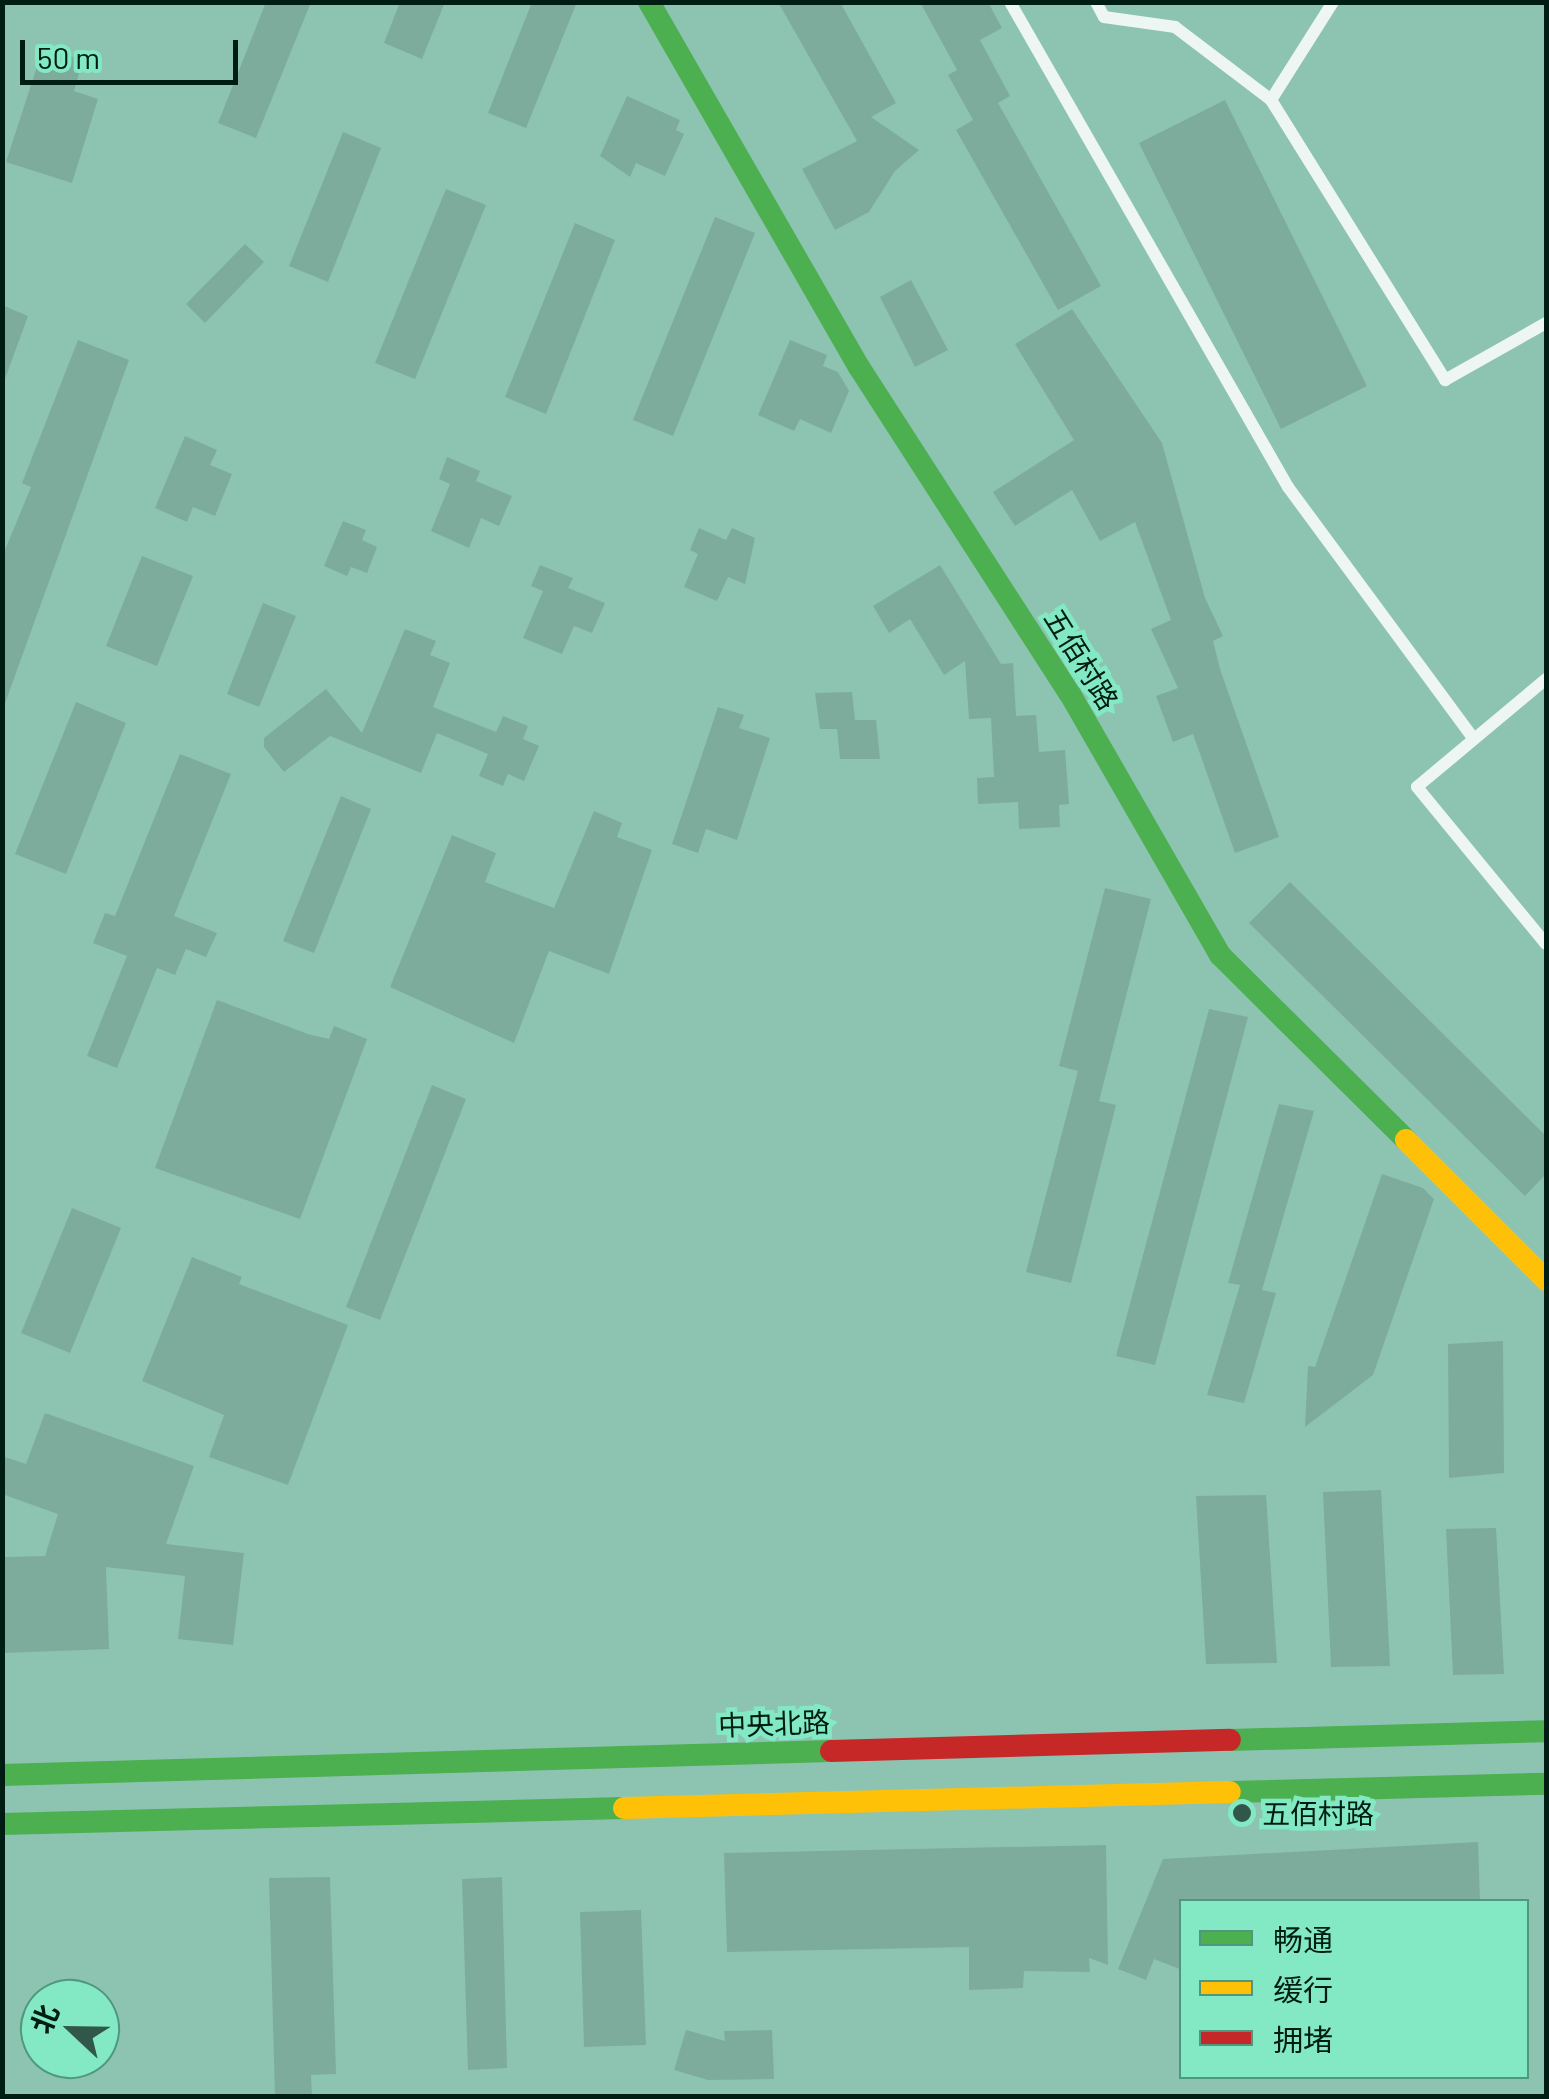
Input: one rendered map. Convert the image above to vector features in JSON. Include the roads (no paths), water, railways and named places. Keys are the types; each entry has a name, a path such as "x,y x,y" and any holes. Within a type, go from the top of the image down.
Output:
{"main road":[{"name":"五佰村路","path":"649,2 859,368 1070,694 1220,955 1546,1280"},
{"name":"中央北路","path":"2,1775 1546,1731"},
{"path":"2,1824 1546,1784"}],"lane":[{"path":"1010,2 1288,487 1474,739"},
{"path":"1096,2 1104,17 1175,27 1271,100 1445,380 1546,323"},
{"path":"1271,100 1332,2"},
{"path":"1546,679 1417,787 1546,944"}],"place":[{"name":"五佰村路","path":"1242,1813"}]}
